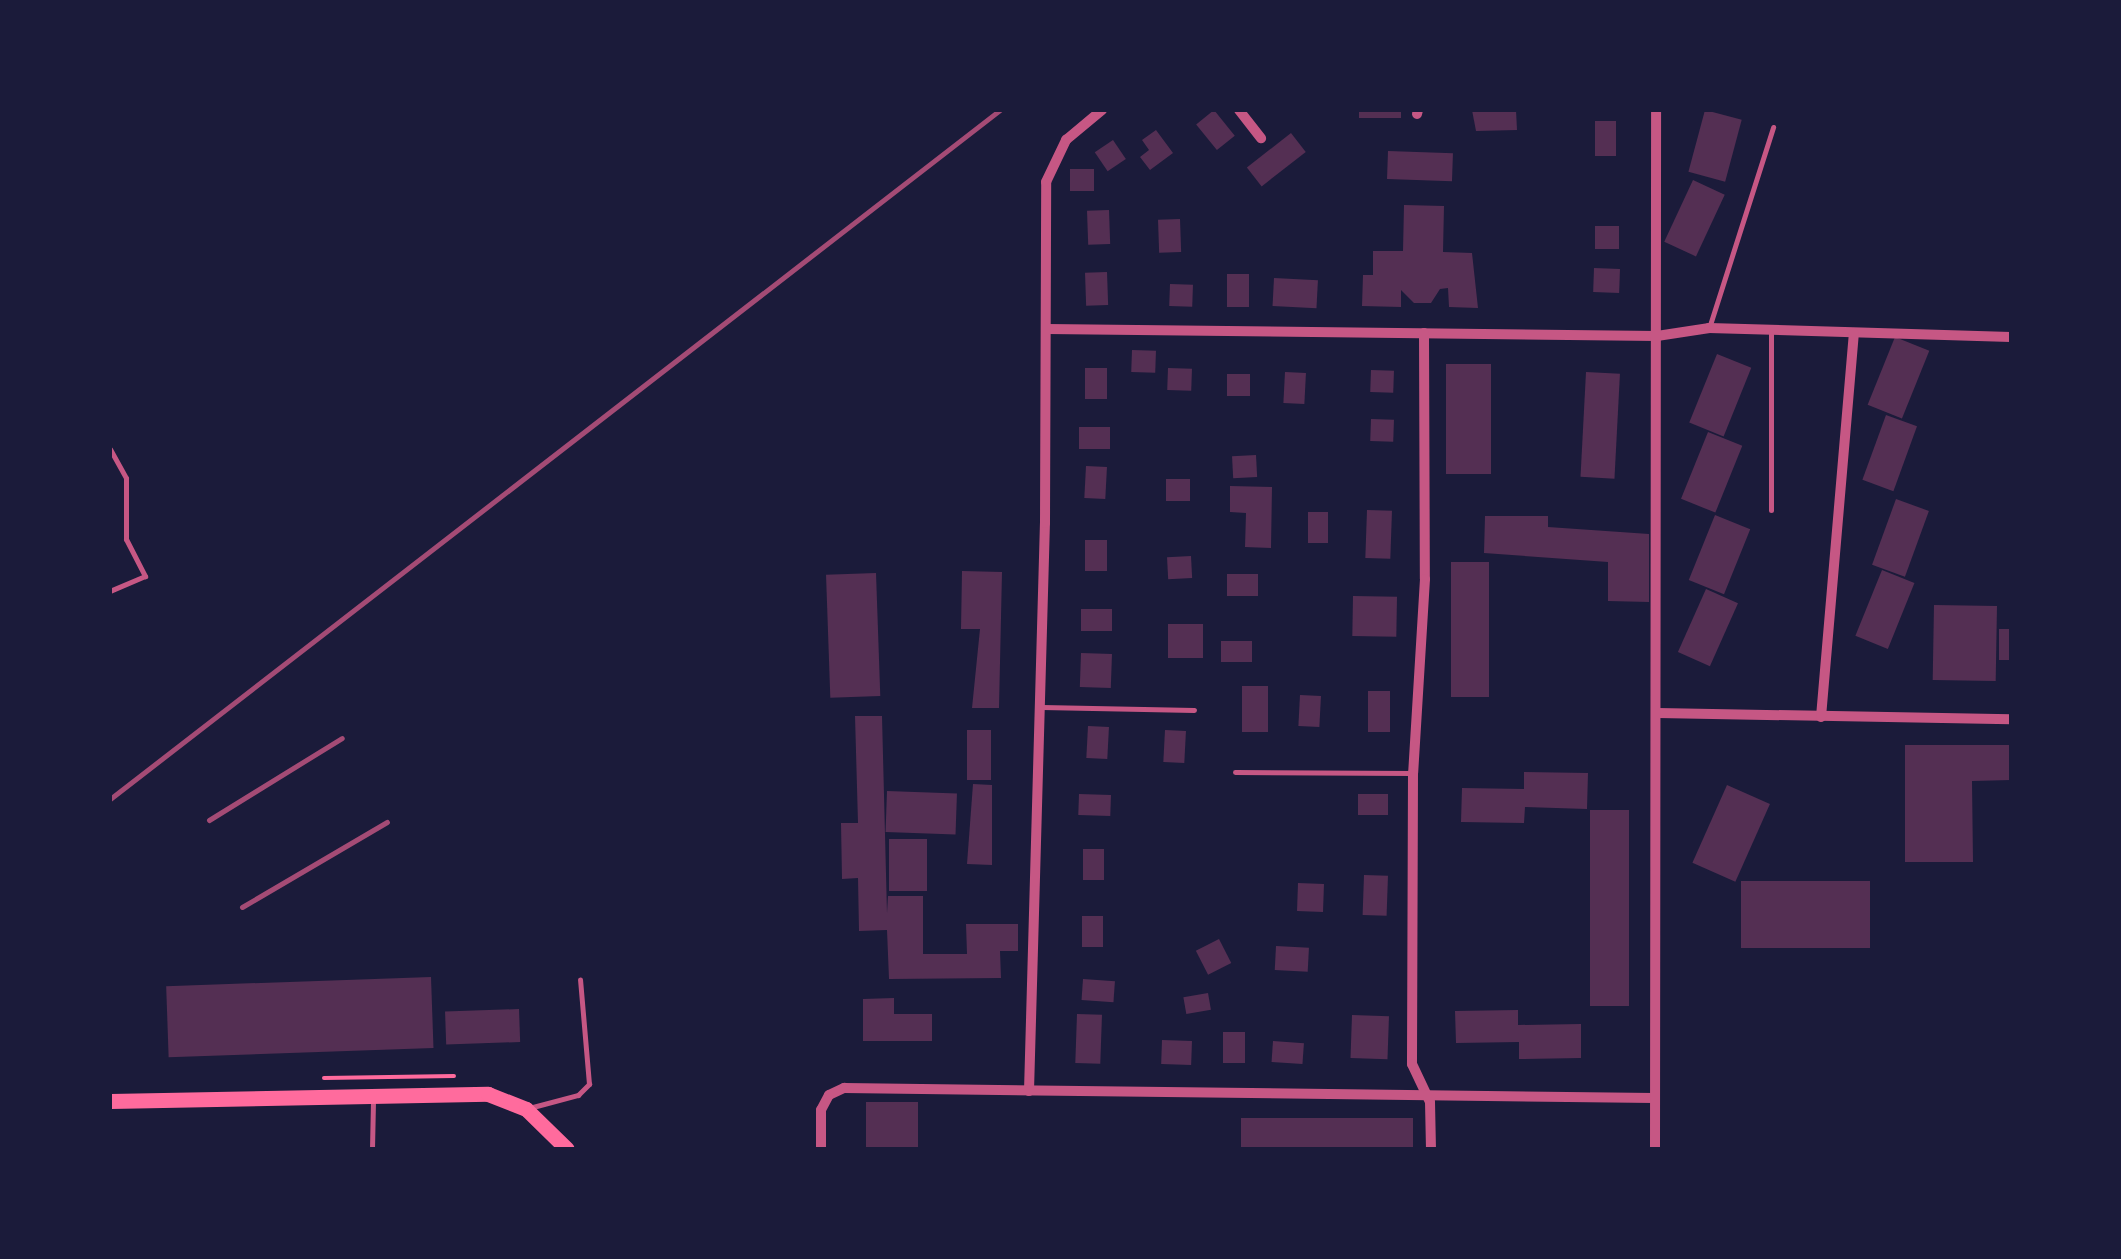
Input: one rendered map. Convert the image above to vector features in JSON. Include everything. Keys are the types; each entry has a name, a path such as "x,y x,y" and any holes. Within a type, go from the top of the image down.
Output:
{"main road":[{"path":"110,1101 373,1093 488,1094 526,1109 567,1149"}],"street":[{"path":"1029,1091 1041,707 1046,182 1066,140 1102,110"},
{"path":"1239,110 1261,138"},
{"path":"1655,1149 1656,110"},
{"path":"1047,329 1657,336 1709,328 2011,337"},
{"path":"1424,333 1425,578 1413,773 1412,1064 1422,1097 1432,1113 1431,1149"},
{"path":"1821,717 1854,333"},
{"path":"1658,713 2011,720"},
{"path":"821,1149 822,1110 829,1095 844,1088 1654,1098"}],"lane":[{"path":"1709,328 1773,127"},
{"path":"1771,330 1771,510"},
{"path":"110,449 126,478 126,539 145,576 110,590"},
{"path":"1041,707 1194,710"},
{"path":"1235,772 1413,773"},
{"path":"526,1109 578,1095 589,1084 580,979"},
{"path":"372,1149 373,1093"}],"building":[{"path":"1214,110 1235,136 1217,150 1196,124"},
{"path":"1359,110 1401,110 1401,118 1359,118"},
{"path":"1472,110 1516,110 1517,130 1476,131"},
{"path":"1705,110 1742,120 1725,182 1688,172"},
{"path":"1595,121 1616,121 1616,156 1595,156"},
{"path":"1156,130 1173,153 1150,170 1140,157 1149,150 1142,140"},
{"path":"1291,133 1306,152 1262,186 1247,167"},
{"path":"1113,140 1126,159 1108,171 1095,152"},
{"path":"1388,151 1453,153 1452,181 1387,179"},
{"path":"1070,169 1094,169 1094,191 1070,191"},
{"path":"1693,180 1725,195 1696,256 1664,242"},
{"path":"1404,205 1444,206 1443,252 1472,253 1478,308 1449,307 1448,288 1440,289 1431,303 1414,303 1401,290 1401,307 1362,306 1363,275 1373,275 1373,251 1403,251"},
{"path":"1109,210 1110,244 1088,245 1087,211"},
{"path":"1180,219 1181,252 1159,253 1158,220"},
{"path":"1595,226 1619,226 1619,249 1595,249"},
{"path":"1594,268 1620,269 1619,293 1593,292"},
{"path":"1107,272 1108,305 1086,306 1085,273"},
{"path":"1227,274 1249,274 1249,307 1227,307"},
{"path":"1274,278 1318,280 1316,308 1273,306"},
{"path":"1170,284 1193,285 1192,307 1169,306"},
{"path":"1895,337 1929,351 1902,419 1868,405"},
{"path":"1132,350 1156,351 1155,373 1131,372"},
{"path":"1717,354 1751,368 1724,436 1689,423"},
{"path":"1446,364 1491,364 1491,474 1446,474"},
{"path":"1085,368 1107,368 1107,399 1085,399"},
{"path":"1168,368 1192,369 1191,391 1167,390"},
{"path":"1371,370 1394,371 1393,393 1370,392"},
{"path":"1285,372 1306,373 1304,404 1283,403"},
{"path":"1586,372 1620,374 1614,479 1581,477"},
{"path":"1227,374 1250,374 1250,396 1227,396"},
{"path":"1886,415 1917,426 1893,491 1862,480"},
{"path":"1371,419 1394,420 1393,442 1370,441"},
{"path":"1079,427 1110,427 1110,449 1079,449"},
{"path":"1708,432 1742,446 1715,513 1681,499"},
{"path":"1256,455 1257,477 1233,478 1232,456"},
{"path":"1086,466 1107,467 1105,499 1084,498"},
{"path":"1166,479 1190,479 1190,501 1166,501"},
{"path":"1230,486 1272,487 1271,548 1245,547 1246,513 1230,512"},
{"path":"1896,499 1929,511 1905,577 1872,565"},
{"path":"1367,510 1392,511 1390,559 1365,558"},
{"path":"1308,512 1328,512 1328,543 1308,543"},
{"path":"1715,515 1750,529 1724,594 1689,580"},
{"path":"1485,516 1548,516 1548,527 1649,534 1649,602 1608,601 1608,562 1484,553"},
{"path":"1085,540 1107,540 1107,571 1085,571"},
{"path":"1191,556 1192,578 1168,579 1167,557"},
{"path":"1451,562 1489,562 1489,697 1451,697"},
{"path":"1882,570 1914,583 1888,649 1855,636"},
{"path":"962,571 1002,572 999,708 972,708 980,629 961,629"},
{"path":"876,573 880,696 830,698 826,575"},
{"path":"1227,574 1258,574 1258,596 1227,596"},
{"path":"1706,589 1738,603 1710,666 1678,652"},
{"path":"1353,596 1397,597 1396,637 1352,636"},
{"path":"1934,605 1997,606 1996,681 1933,680"},
{"path":"1081,609 1112,609 1112,631 1081,631"},
{"path":"1168,624 1203,624 1203,658 1168,658"},
{"path":"1999,629 2011,629 2011,660 1999,660"},
{"path":"1221,641 1252,641 1252,662 1221,662"},
{"path":"1081,653 1112,654 1111,688 1080,687"},
{"path":"1242,686 1268,686 1268,732 1242,732"},
{"path":"1368,691 1390,691 1390,732 1368,732"},
{"path":"1300,695 1321,696 1319,727 1298,726"},
{"path":"855,716 882,716 887,913 888,896 923,896 923,954 967,954 966,924 1018,924 1018,951 1000,951 1001,978 889,979 887,930 859,931 858,878 842,879 841,823 858,823"},
{"path":"1088,726 1109,727 1107,759 1086,758"},
{"path":"967,730 991,730 991,780 967,780"},
{"path":"1165,730 1186,731 1184,763 1163,762"},
{"path":"1905,745 2011,745 2011,780 1972,781 1973,862 1905,862"},
{"path":"1524,772 1588,773 1587,809 1525,807 1524,823 1461,822 1462,788 1524,789"},
{"path":"973,784 992,785 992,865 967,864"},
{"path":"1727,785 1770,804 1735,882 1692,863"},
{"path":"887,791 957,793 956,834 886,832"},
{"path":"1079,794 1111,795 1110,816 1078,815"},
{"path":"1358,794 1388,794 1388,815 1358,815"},
{"path":"1590,810 1629,810 1629,1006 1590,1006"},
{"path":"889,839 927,839 927,891 889,891"},
{"path":"1083,849 1104,849 1104,880 1083,880"},
{"path":"1364,875 1388,876 1387,916 1363,915"},
{"path":"1741,881 1870,881 1870,948 1741,948"},
{"path":"1298,883 1324,884 1323,912 1297,911"},
{"path":"1082,916 1103,916 1103,947 1082,947"},
{"path":"1219,939 1231,963 1208,975 1196,951"},
{"path":"1276,946 1309,948 1308,972 1275,970"},
{"path":"431,977 433,1048 169,1057 166,986"},
{"path":"1083,979 1115,981 1113,1002 1082,1000"},
{"path":"1208,993 1211,1010 1186,1014 1183,997"},
{"path":"894,998 894,1014 932,1014 932,1041 863,1041 863,999"},
{"path":"519,1009 520,1042 446,1045 445,1012"},
{"path":"1518,1010 1518,1025 1581,1024 1581,1058 1519,1059 1519,1042 1456,1043 1455,1011"},
{"path":"1077,1014 1102,1015 1100,1064 1075,1063"},
{"path":"1352,1015 1389,1016 1387,1059 1350,1058"},
{"path":"1223,1032 1245,1032 1245,1063 1223,1063"},
{"path":"1162,1040 1192,1041 1191,1065 1161,1064"},
{"path":"1273,1041 1304,1043 1302,1064 1272,1062"},
{"path":"866,1102 918,1102 918,1149 866,1149"},
{"path":"1241,1118 1413,1118 1413,1149 1241,1149"}],"railway":[{"path":"110,799 1000,110"},
{"path":"209,820 342,738"},
{"path":"242,907 387,822"}]}
